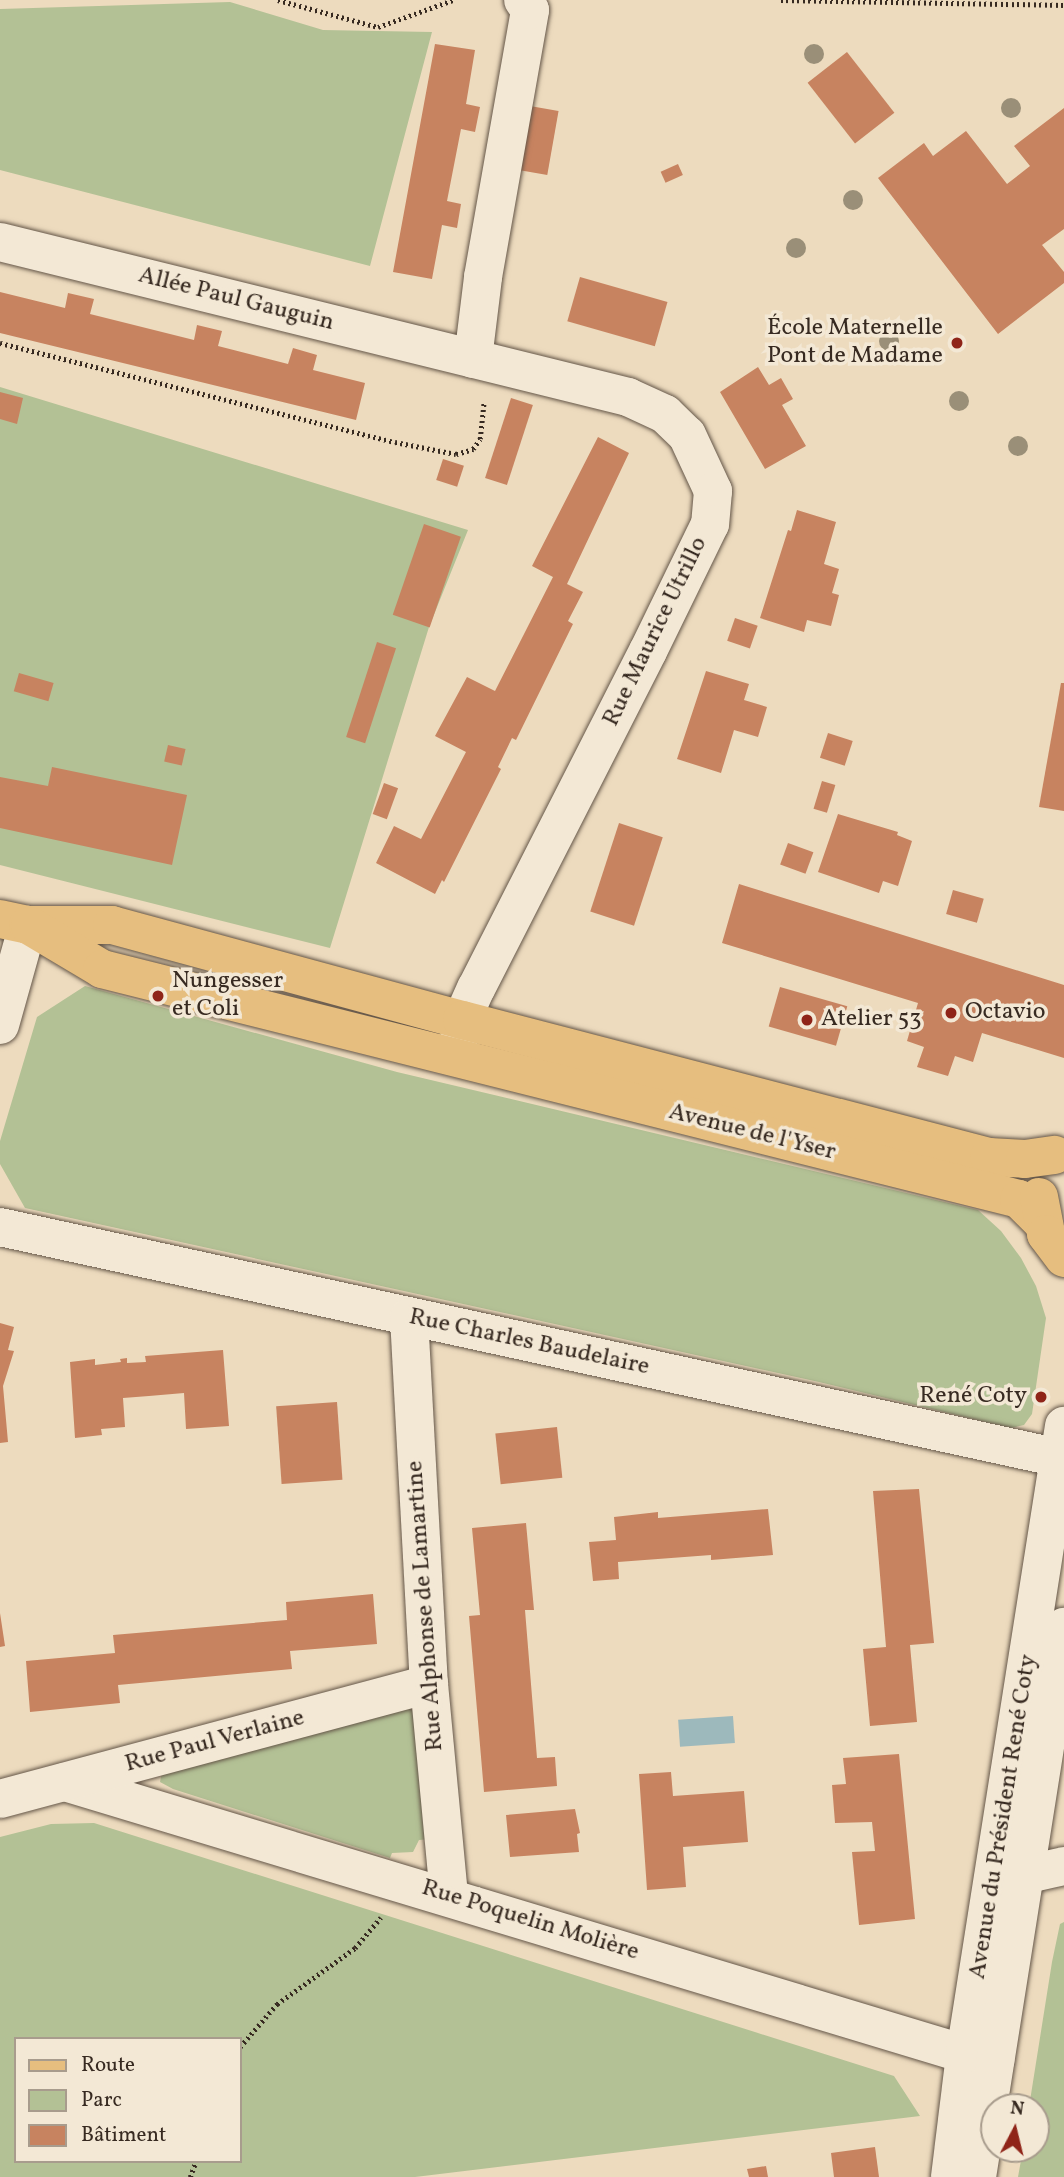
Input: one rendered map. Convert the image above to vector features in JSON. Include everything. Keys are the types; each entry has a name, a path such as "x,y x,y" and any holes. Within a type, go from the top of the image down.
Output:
{"main road":[{"name":"Avenue de l'Yser","path":"14,922 112,925 462,1020 989,1157 1026,1158 1060,1150"},
{"name":"Avenue de l'Yser","path":"14,922 102,969 1019,1199 1041,1221"},
{"path":"1060,1150 1044,1175 1039,1198 1041,1221 1054,1247 1064,1258"}],"street":[{"path":"482,361 483,277 530,10 523,0"},
{"name":"Allée Paul Gauguin","path":"0,242 482,361"},
{"name":"Rue Maurice Utrillo","path":"462,1020 475,988 710,524 713,491 687,435 665,414 628,397 482,361"},
{"path":"0,1025 14,922"},
{"path":"456,1058 462,1020"},
{"name":"Rue Charles Baudelaire","path":"0,1227 409,1317 1062,1448"},
{"name":"Rue Alphonse de Lamartine","path":"409,1317 429,1684 449,1896"},
{"name":"Avenue du Président René Coty","path":"950,2177 980,2057 1010,1873 1062,1448"},
{"name":"Avenue du Président René Coty","path":"1010,1873 1064,1628"},
{"name":"Rue Paul Verlaine","path":"0,1799 429,1684"},
{"name":"Rue Poquelin Molière","path":"65,1783 980,2057"},
{"path":"1010,1873 1064,1866"},
{"name":"Avenue du Président René Coty","path":"977,2177 980,2057"}],"path":[{"path":"278,0 378,27 453,0"},
{"path":"782,0 1064,5"},
{"path":"0,343 395,442 456,454 473,449 480,439 482,361"},
{"path":"242,2045 276,2004 355,1948 383,1916 394,1880"}],"green space":[{"path":"230,2 323,30 432,32 370,266 0,170 0,9"},
{"path":"0,387 468,530 429,627 330,948 0,865"},
{"path":"85,986 397,1072 978,1210 1001,1231 1021,1258 1036,1286 1046,1318 1032,1414 1024,1425 1011,1428 819,1382 25,1208 0,1164 0,1141 37,1017"},
{"path":"407,1707 418,1714 431,1839 419,1840 413,1852 392,1853 390,1858 173,1789 160,1782 162,1772"},
{"path":"94,1823 894,2076 920,2116 415,2177 0,2177 0,1837 51,1824"},
{"path":"1064,1922 1064,2177 1018,2177 1020,2163 1050,2163 1050,2093 1031,2093 1060,1924"}],"water":[{"path":"733,1716 735,1743 680,1747 678,1720"}],"building":[{"path":"435,44 475,50 466,104 480,107 475,132 461,129 447,201 461,204 457,228 442,225 432,279 393,272"},
{"path":"847,52 894,113 855,143 808,83"},
{"path":"530,106 559,111 547,175 519,170"},
{"path":"1064,108 1064,229 1042,245 1064,272 1064,283 998,334 878,178 924,143 933,156 966,131 1007,184 1030,166 1014,146"},
{"path":"678,164 683,175 666,183 661,172"},
{"path":"580,277 667,302 655,346 567,321"},
{"path":"0,292 65,308 68,293 94,299 90,314 194,340 197,325 222,331 218,346 288,364 293,348 317,355 313,370 365,383 356,420 0,333"},
{"path":"758,367 769,385 781,378 793,399 782,405 806,446 765,469 720,392"},
{"path":"0,392 23,398 17,424 0,419"},
{"path":"511,398 533,405 507,485 485,478"},
{"path":"598,437 629,453 567,584 583,592 568,621 573,624 516,740 512,738 498,767 501,769 444,882 442,880 435,894 376,863 394,826 421,839 466,752 435,736 467,677 495,691 553,577 532,566"},
{"path":"443,459 464,466 457,487 436,480"},
{"path":"797,510 836,522 824,564 839,569 832,593 839,595 831,626 807,620 804,632 760,618"},
{"path":"424,524 461,537 430,627 393,615"},
{"path":"735,618 758,626 750,649 727,641"},
{"path":"377,642 396,648 365,743 346,737"},
{"path":"706,671 749,684 744,700 767,707 758,737 734,730 721,773 677,759"},
{"path":"19,673 54,683 48,701 14,691"},
{"path":"1061,683 1064,683 1064,811 1039,807"},
{"path":"828,733 853,741 845,766 820,758"},
{"path":"168,745 186,749 182,766 164,762"},
{"path":"52,767 187,795 172,865 0,828 0,777 48,786"},
{"path":"822,781 835,785 827,813 814,809"},
{"path":"384,783 398,788 387,819 373,814"},
{"path":"838,814 898,832 897,835 912,841 898,886 883,881 879,893 818,872"},
{"path":"619,823 663,837 634,926 590,911"},
{"path":"788,843 813,852 806,874 780,865"},
{"path":"739,884 1064,985 1064,1058 982,1033 973,1062 955,1056 948,1076 917,1067 924,1047 907,1041 918,1003 722,943"},
{"path":"953,890 984,899 977,923 946,914"},
{"name":"Atelier 53","path":"780,987 847,1006 836,1046 769,1026"},
{"path":"0,1323 14,1327 8,1350 14,1351 3,1386 8,1442 0,1443"},
{"path":"223,1350 229,1426 186,1429 184,1393 123,1398 125,1427 101,1429 102,1435 75,1438 70,1362 95,1359 95,1365 121,1362 120,1359 127,1358 127,1363 146,1362 145,1356"},
{"path":"337,1402 342,1480 282,1484 276,1406"},
{"path":"557,1427 562,1478 501,1484 495,1433"},
{"path":"919,1489 934,1643 910,1645 917,1722 870,1726 863,1649 886,1647 873,1491"},
{"path":"768,1509 773,1555 711,1560 711,1555 618,1562 619,1579 593,1581 589,1542 616,1540 614,1517 658,1512 658,1518"},
{"path":"526,1523 534,1610 525,1610 537,1758 555,1757 557,1786 484,1792 469,1616 480,1615 472,1528"},
{"path":"373,1594 377,1644 290,1651 292,1669 118,1685 120,1703 30,1712 26,1661 115,1653 113,1635 287,1620 286,1602"},
{"path":"0,1613 5,1646 0,1647"},
{"path":"899,1754 915,1919 859,1925 852,1852 875,1851 872,1822 835,1823 832,1785 846,1784 843,1758"},
{"path":"671,1772 673,1796 744,1791 748,1842 683,1847 686,1887 647,1890 639,1774"},
{"path":"575,1809 580,1833 577,1834 579,1852 510,1857 506,1815"},
{"path":"875,2147 879,2177 834,2177 831,2153"},
{"path":"766,2166 768,2177 749,2177 747,2169"}],"place":[{"name":"École Maternelle Pont de Madame","path":"957,343"},
{"name":"Nungesser et Coli","path":"158,996"},
{"name":"Octavio","path":"951,1013"},
{"name":"Atelier 53","path":"807,1020"},
{"name":"René Coty","path":"1041,1397"}]}
